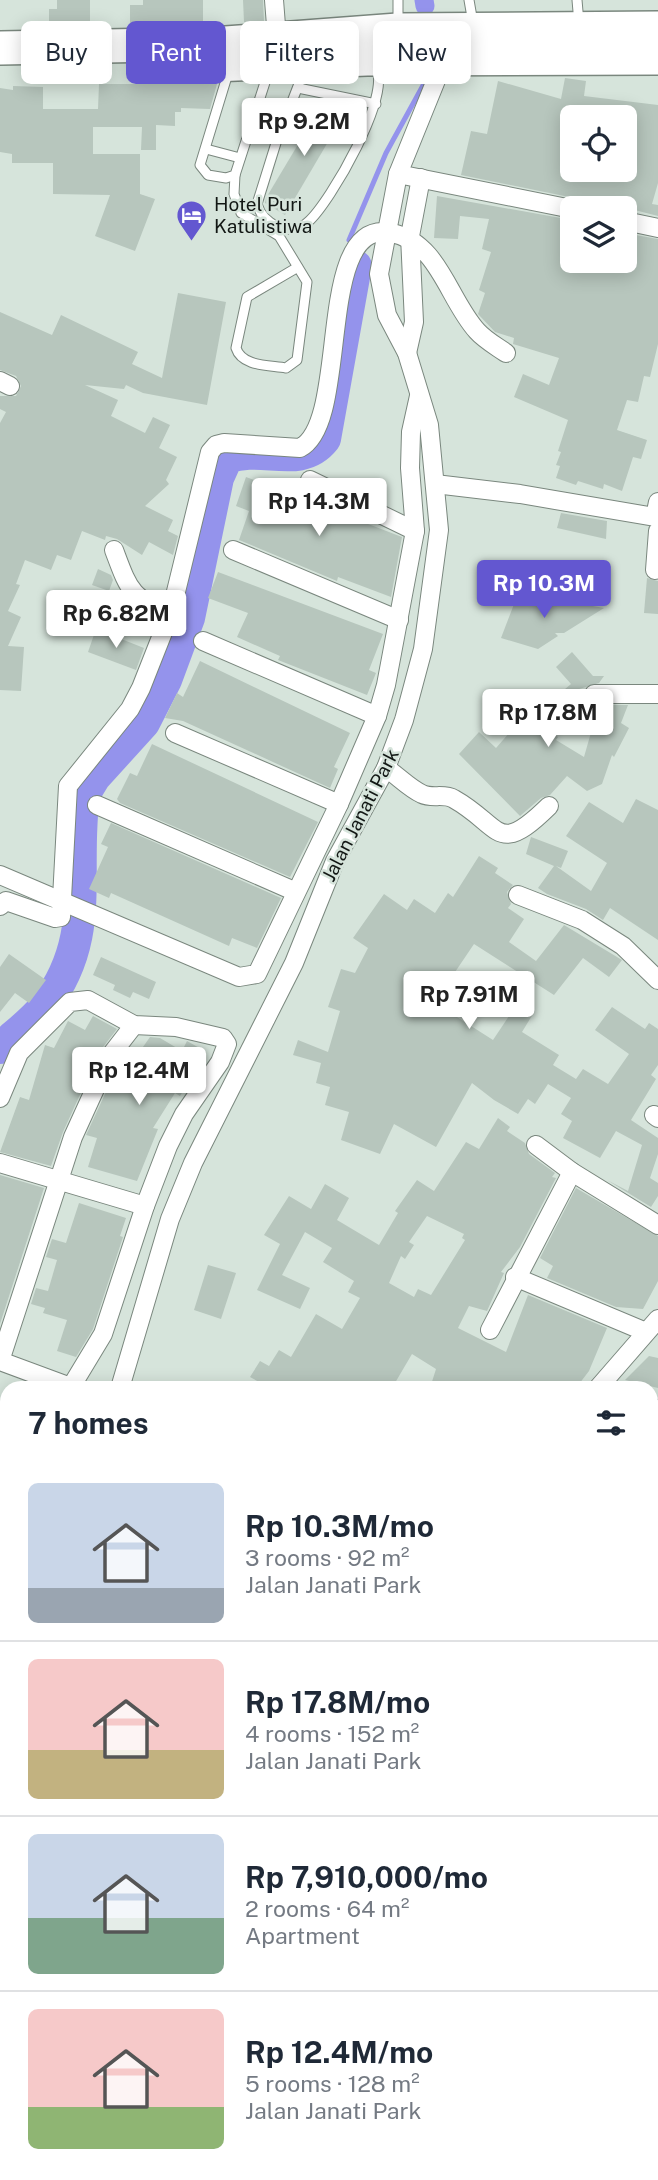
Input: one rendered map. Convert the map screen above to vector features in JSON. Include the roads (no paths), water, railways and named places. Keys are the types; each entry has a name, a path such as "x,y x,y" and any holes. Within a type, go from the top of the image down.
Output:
{"highway":[{"path":"435,21 471,15 578,14 658,28"},
{"path":"0,48 212,44 240,47"},
{"path":"471,58 658,58"},
{"path":"0,69 230,65 240,62"}],"street":[{"path":"274,0 274,21"},
{"name":"Jalan Janati Park","path":"119,1381 170,1219 193,1163 274,1004 335,861 386,768 404,720 423,649 439,530 429,425 407,353 387,315 379,274 398,174 434,84"},
{"path":"398,174 560,207"},
{"path":"407,353 414,322 410,236 421,178"},
{"path":"637,224 658,228"},
{"path":"0,906 5,901 59,919 65,904 68,786 130,709 171,612 210,452 216,445 225,443 300,448 310,443 325,409 334,329 349,264 363,238 386,231 410,236 433,262 476,330 506,354"},
{"path":"0,875 239,977 257,974 294,891 339,804 377,716 399,620 415,531 410,468 411,432 419,396"},
{"path":"310,480 415,531"},
{"path":"435,484 520,494 657,518 654,570"},
{"path":"114,550 132,592 145,605 171,612"},
{"path":"233,550 399,620"},
{"path":"203,641 377,716"},
{"path":"594,694 658,694"},
{"path":"175,733 339,804"},
{"path":"386,768 423,794 454,799 490,828 512,834 525,829 548,806"},
{"path":"97,805 294,891"},
{"path":"518,895 582,920 623,946 658,979"},
{"path":"0,1098 19,1053 70,1002 88,1000 134,1025 176,1027 223,1038 227,1044 220,1062 184,1114 145,1206 103,1334 76,1381"},
{"path":"55,1381 0,1361 59,1179 100,1075 134,1025"},
{"path":"536,1145 572,1172 658,1226"},
{"path":"0,1163 145,1206"},
{"path":"490,1330 572,1172"},
{"path":"515,1278 652,1326 604,1381"}],"lane":[{"path":"230,65 201,170 208,175 226,178 235,175"},
{"path":"264,84 235,175 233,194 241,213 279,236 298,267 307,282 298,360 286,368 246,361 236,348 247,297 298,267"},
{"path":"299,84 276,143 257,204 259,212 267,220 283,229 296,229 308,223 328,197 376,104 378,84"},
{"path":"327,84 376,104"},
{"path":"205,149 240,158"}],"waterway":[{"path":"424,0 425,6"},
{"path":"349,240 386,153 424,84"},
{"path":"0,1048 44,1007 61,981 77,930 84,795 95,777 144,723 166,680 189,618 218,478 227,458 240,454 304,453 325,439 356,266"}],"place":[{"name":"Hotel Puri Katulistiwa","path":"191,242"}]}
